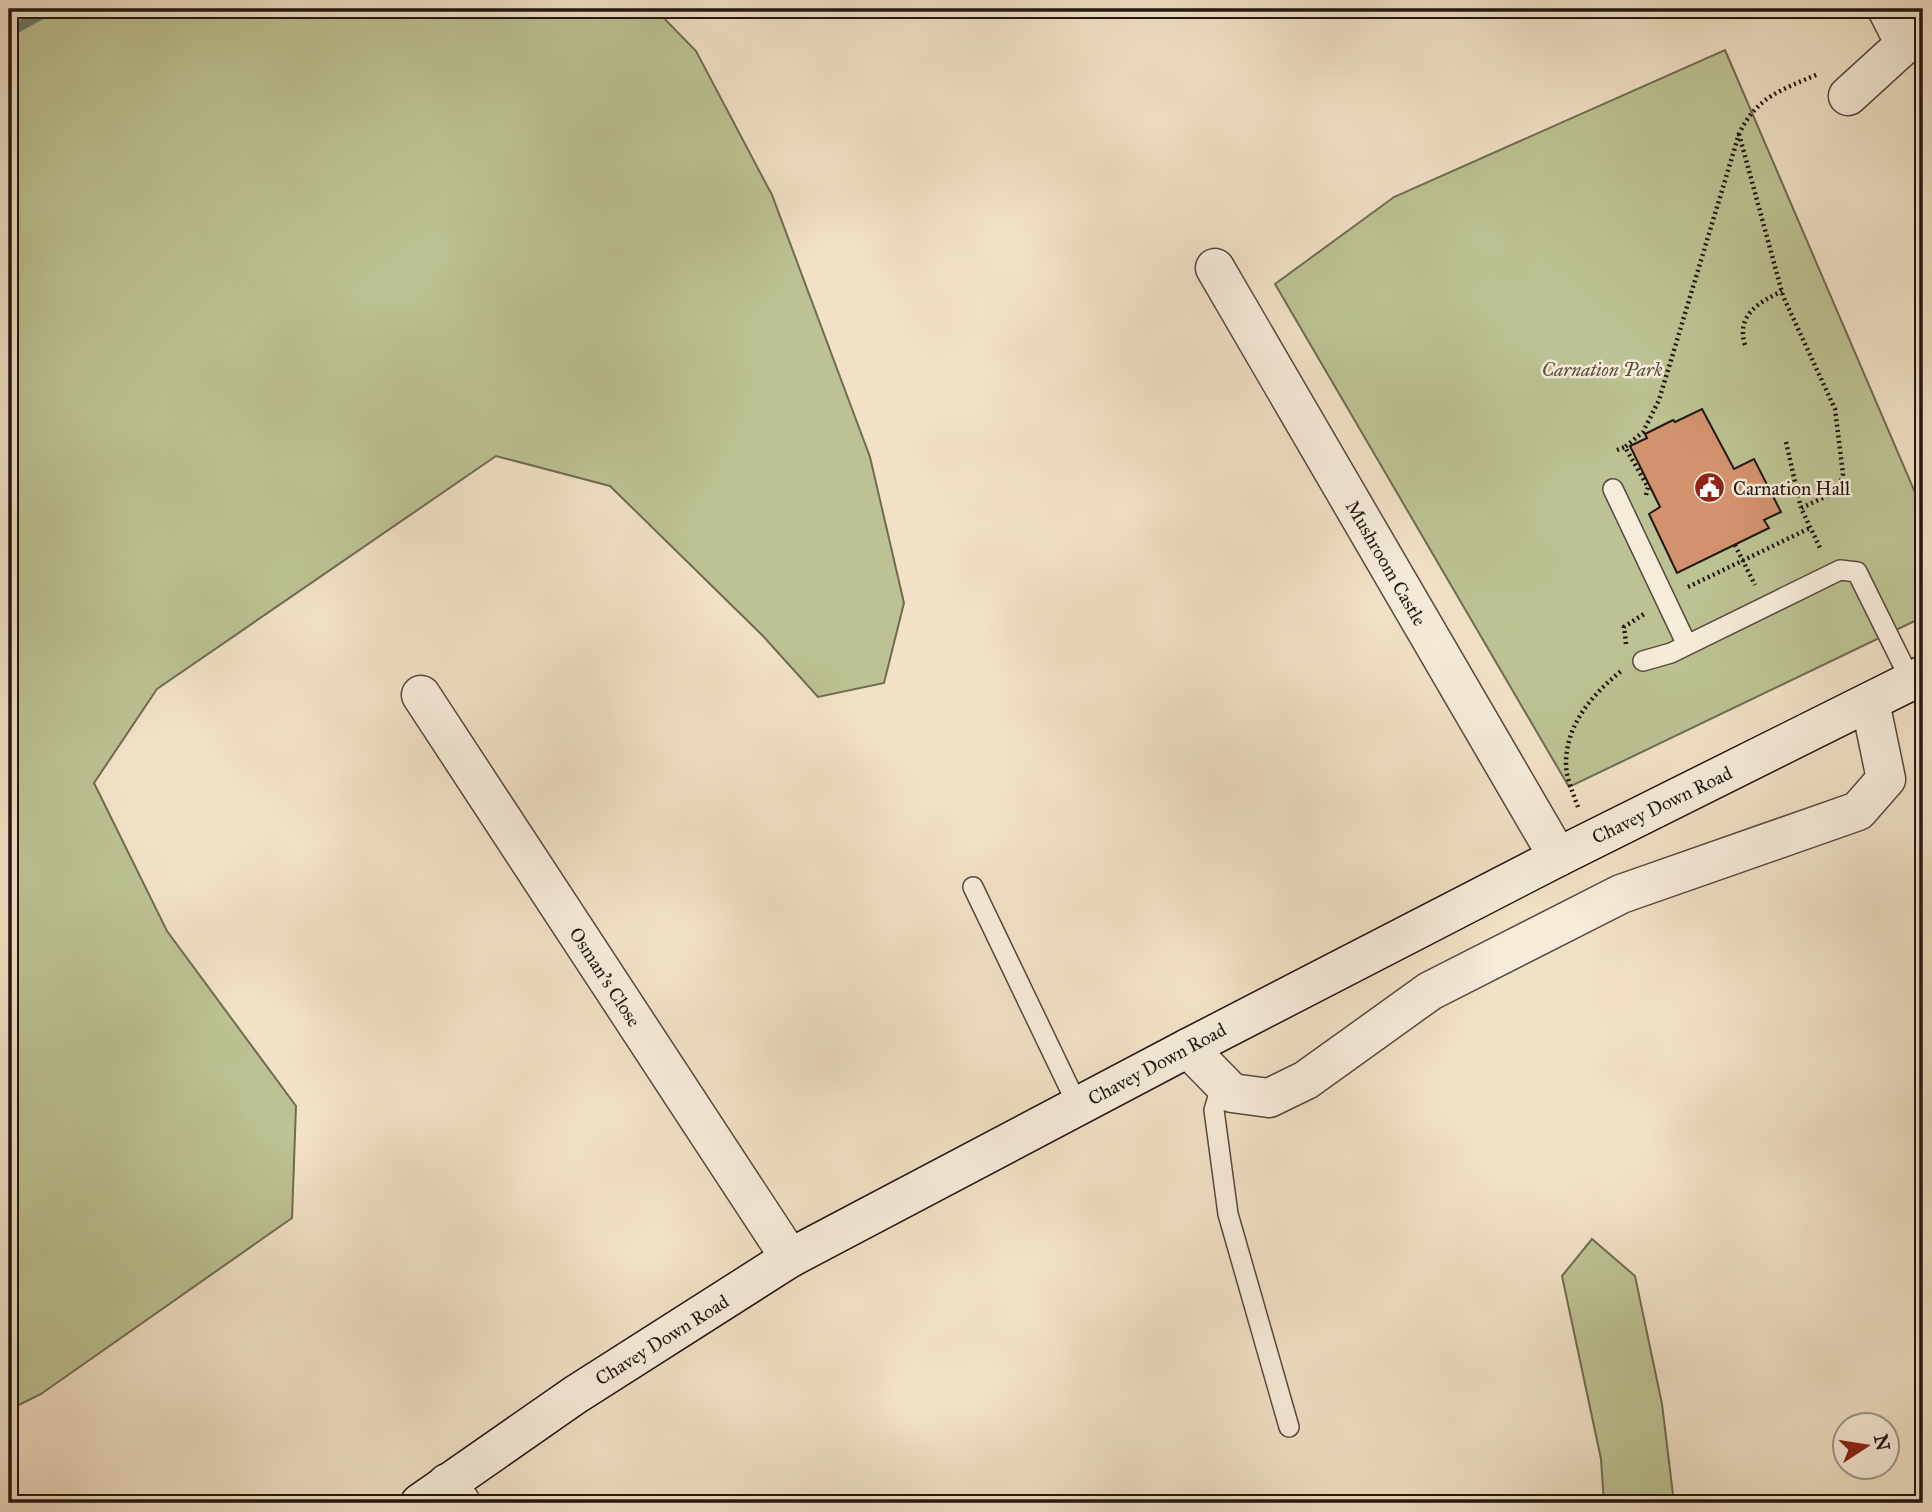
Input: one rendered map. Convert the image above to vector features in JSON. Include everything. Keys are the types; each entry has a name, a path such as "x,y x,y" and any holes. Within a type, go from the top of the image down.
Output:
{"street":[{"path":"1837,83 1914,39 1887,9"},
{"name":"Mushroom Castle","path":"1215,268 1558,857"},
{"name":"Chavey Down Road","path":"443,1497 575,1395 790,1258 1558,857 1917,678"},
{"name":"Osman's Close","path":"421,695 790,1258"},
{"path":"1188,1048 1232,1093 1269,1098 1306,1080 1430,991 1621,894 1858,811 1885,779 1870,702"}],"lane":[{"path":"1613,489 1687,645"},
{"path":"1634,658 1671,653 1840,570 1857,572 1917,678"},
{"path":"973,887 1078,1106"},
{"path":"1222,1084 1214,1110 1228,1214 1289,1427"}],"path":[{"path":"1618,450 1643,432 1659,400 1739,134 1748,115 1765,100 1837,83"},
{"path":"1739,134 1782,291 1832,399 1840,444 1843,474 1839,486 1829,495 1801,508"},
{"path":"1745,345 1742,331 1748,313 1782,291"},
{"path":"1786,442 1801,508 1832,574"},
{"path":"1625,447 1647,487 1645,500"},
{"path":"1593,840 1577,806 1566,765 1569,744 1577,721 1590,701 1634,658 1624,627 1666,600 1810,528"},
{"path":"1735,545 1766,606"}],"green space":[{"path":"9,9 655,9 696,51 772,195 870,457 904,603 884,683 818,697 763,636 610,486 496,456 157,689 94,783 167,931 296,1106 292,1218 41,1394 9,1410"},
{"name":"Carnation Park","path":"1725,50 1923,511 1923,617 1569,787 1275,284 1394,197"},
{"path":"1592,1239 1635,1276 1662,1404 1674,1503 1604,1503 1601,1459 1562,1276"}],"building":[{"name":"Carnation Hall","path":"1702,409 1734,469 1754,459 1781,512 1764,520 1769,528 1677,573 1649,514 1660,507 1630,446 1647,438 1645,434"}],"waterway":[{"path":"9,32 51,9"}],"place":[{"name":"Carnation Hall","path":"1710,488"}]}
